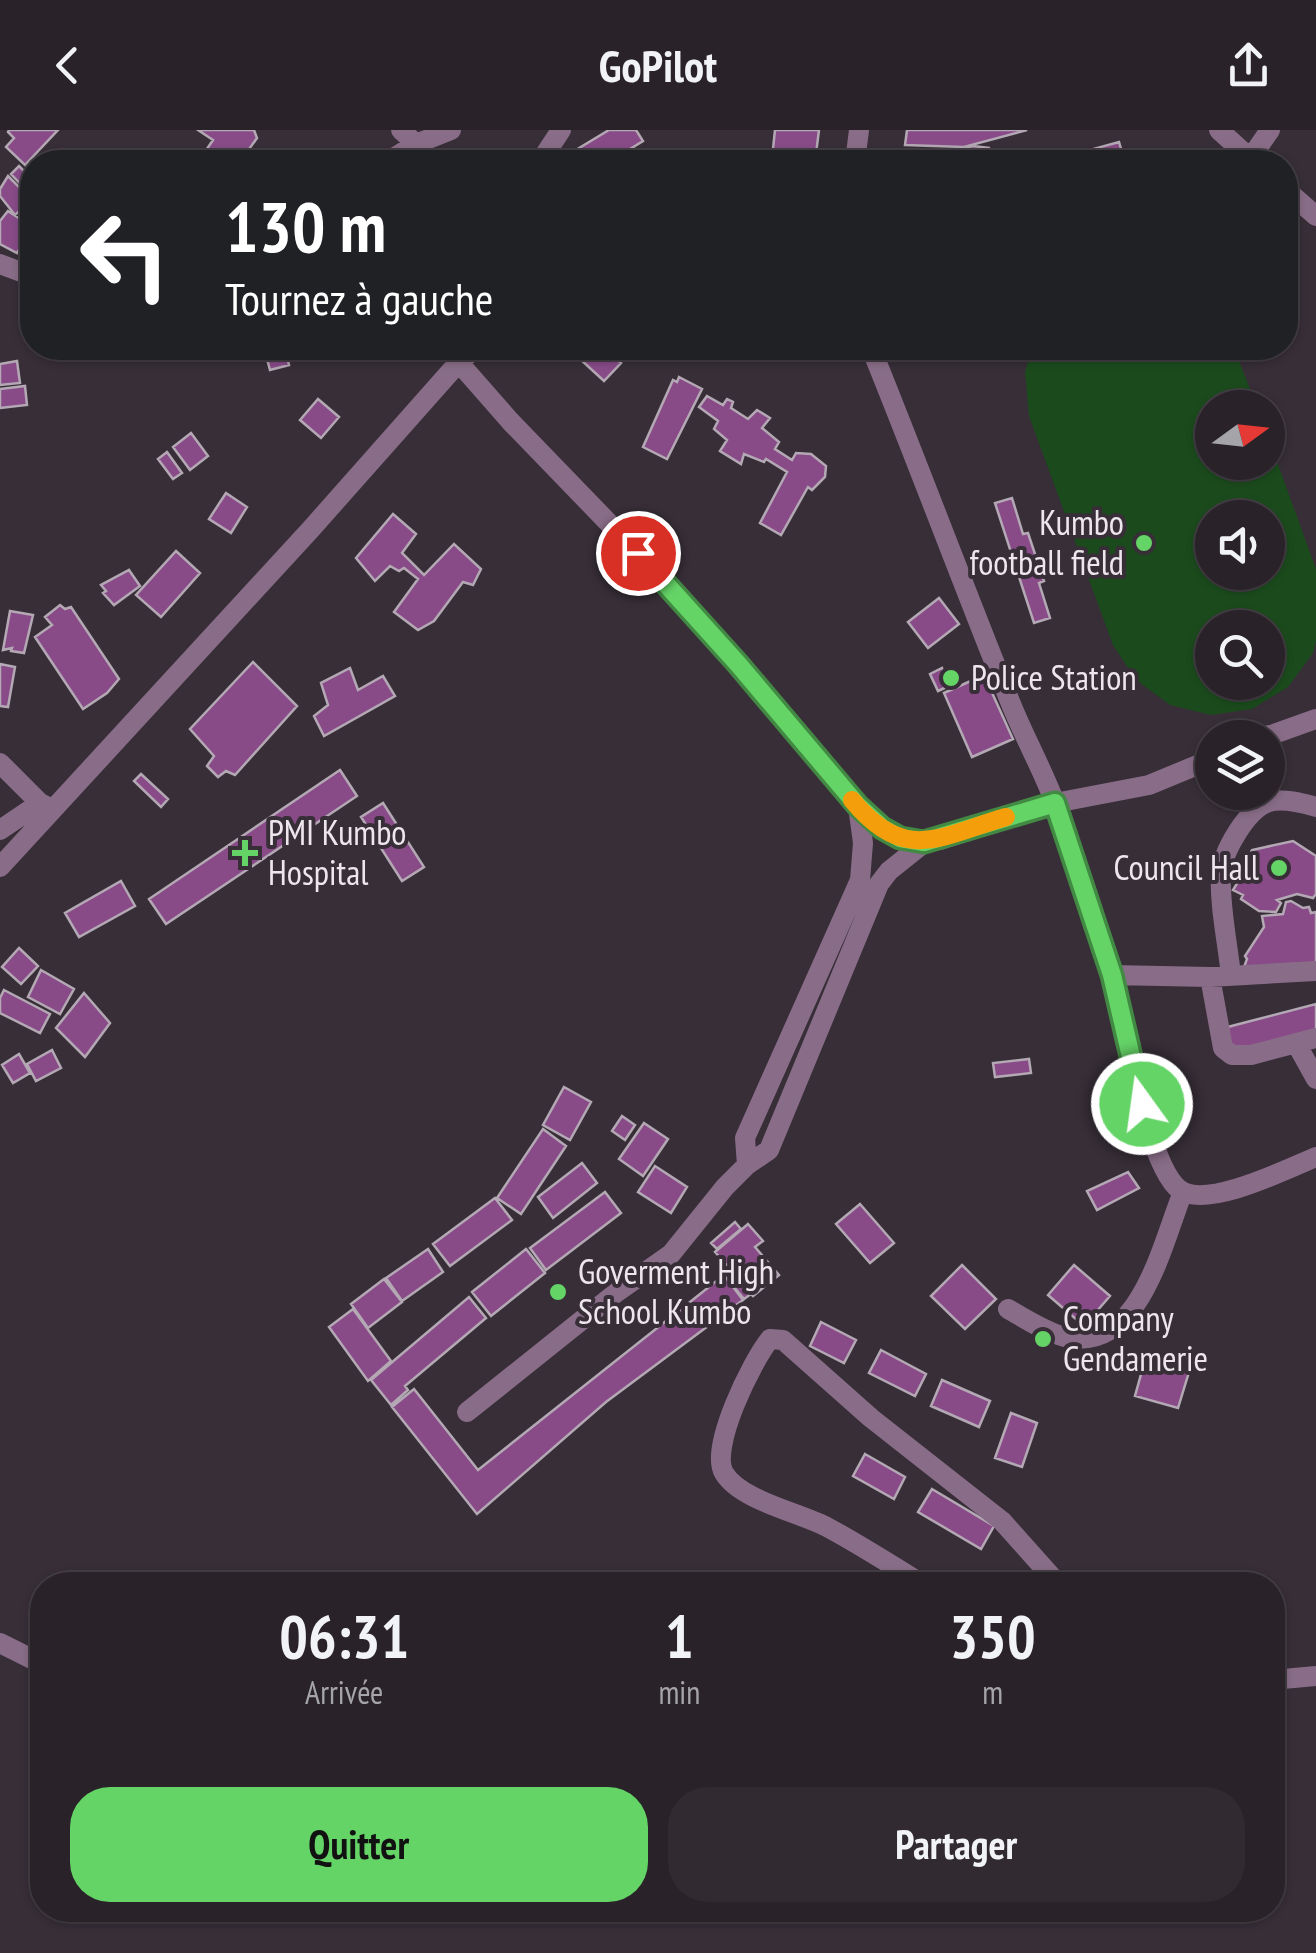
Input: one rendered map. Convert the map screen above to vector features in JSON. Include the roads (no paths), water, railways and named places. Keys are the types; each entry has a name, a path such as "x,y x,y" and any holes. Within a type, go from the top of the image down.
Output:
{"street":[{"path":"409,137 451,130"},
{"path":"1219,130 1240,150"},
{"path":"0,867 46,806 312,529 448,360"},
{"path":"456,360 657,573 858,806 900,838 924,842"},
{"path":"875,360 945,542 1055,803 1112,975 1142,1104 1162,1165 1182,1192 1208,1194 1241,1187 1316,1157"},
{"path":"1285,730 1316,719"},
{"path":"0,763 46,806"},
{"path":"467,1412 617,1292 672,1254 747,1165 769,1150 880,884 889,872 924,842 1055,803 1149,785 1195,766"},
{"path":"1285,802 1316,807"},
{"path":"0,830 46,806"},
{"path":"747,1165 745,1138 860,880 863,843 858,806"},
{"path":"1256,810 1232,844 1221,871 1224,1048 1232,1055 1251,1055 1306,1041 1316,1079"},
{"path":"1112,975 1221,977 1316,971"},
{"path":"1008,1310 1064,1337 1095,1337 1110,1331 1135,1308 1144,1291 1182,1192"},
{"path":"902,1572 823,1525 740,1490 726,1476 719,1462 720,1446 740,1396 770,1340 783,1340 870,1418 1002,1521 1047,1572"},
{"path":"0,1643 30,1658"},
{"path":"1285,1679 1316,1676"}],"place":[{"name":"Kumbo football field","path":"1144,543"},
{"name":"Police Station","path":"951,678"},
{"name":"PMI Kumbo Hospital","path":"245,853"},
{"name":"Council Hall","path":"1279,868"},
{"name":"Goverment High School Kumbo","path":"558,1292"},
{"name":"Company Gendamerie","path":"1043,1339"}]}
